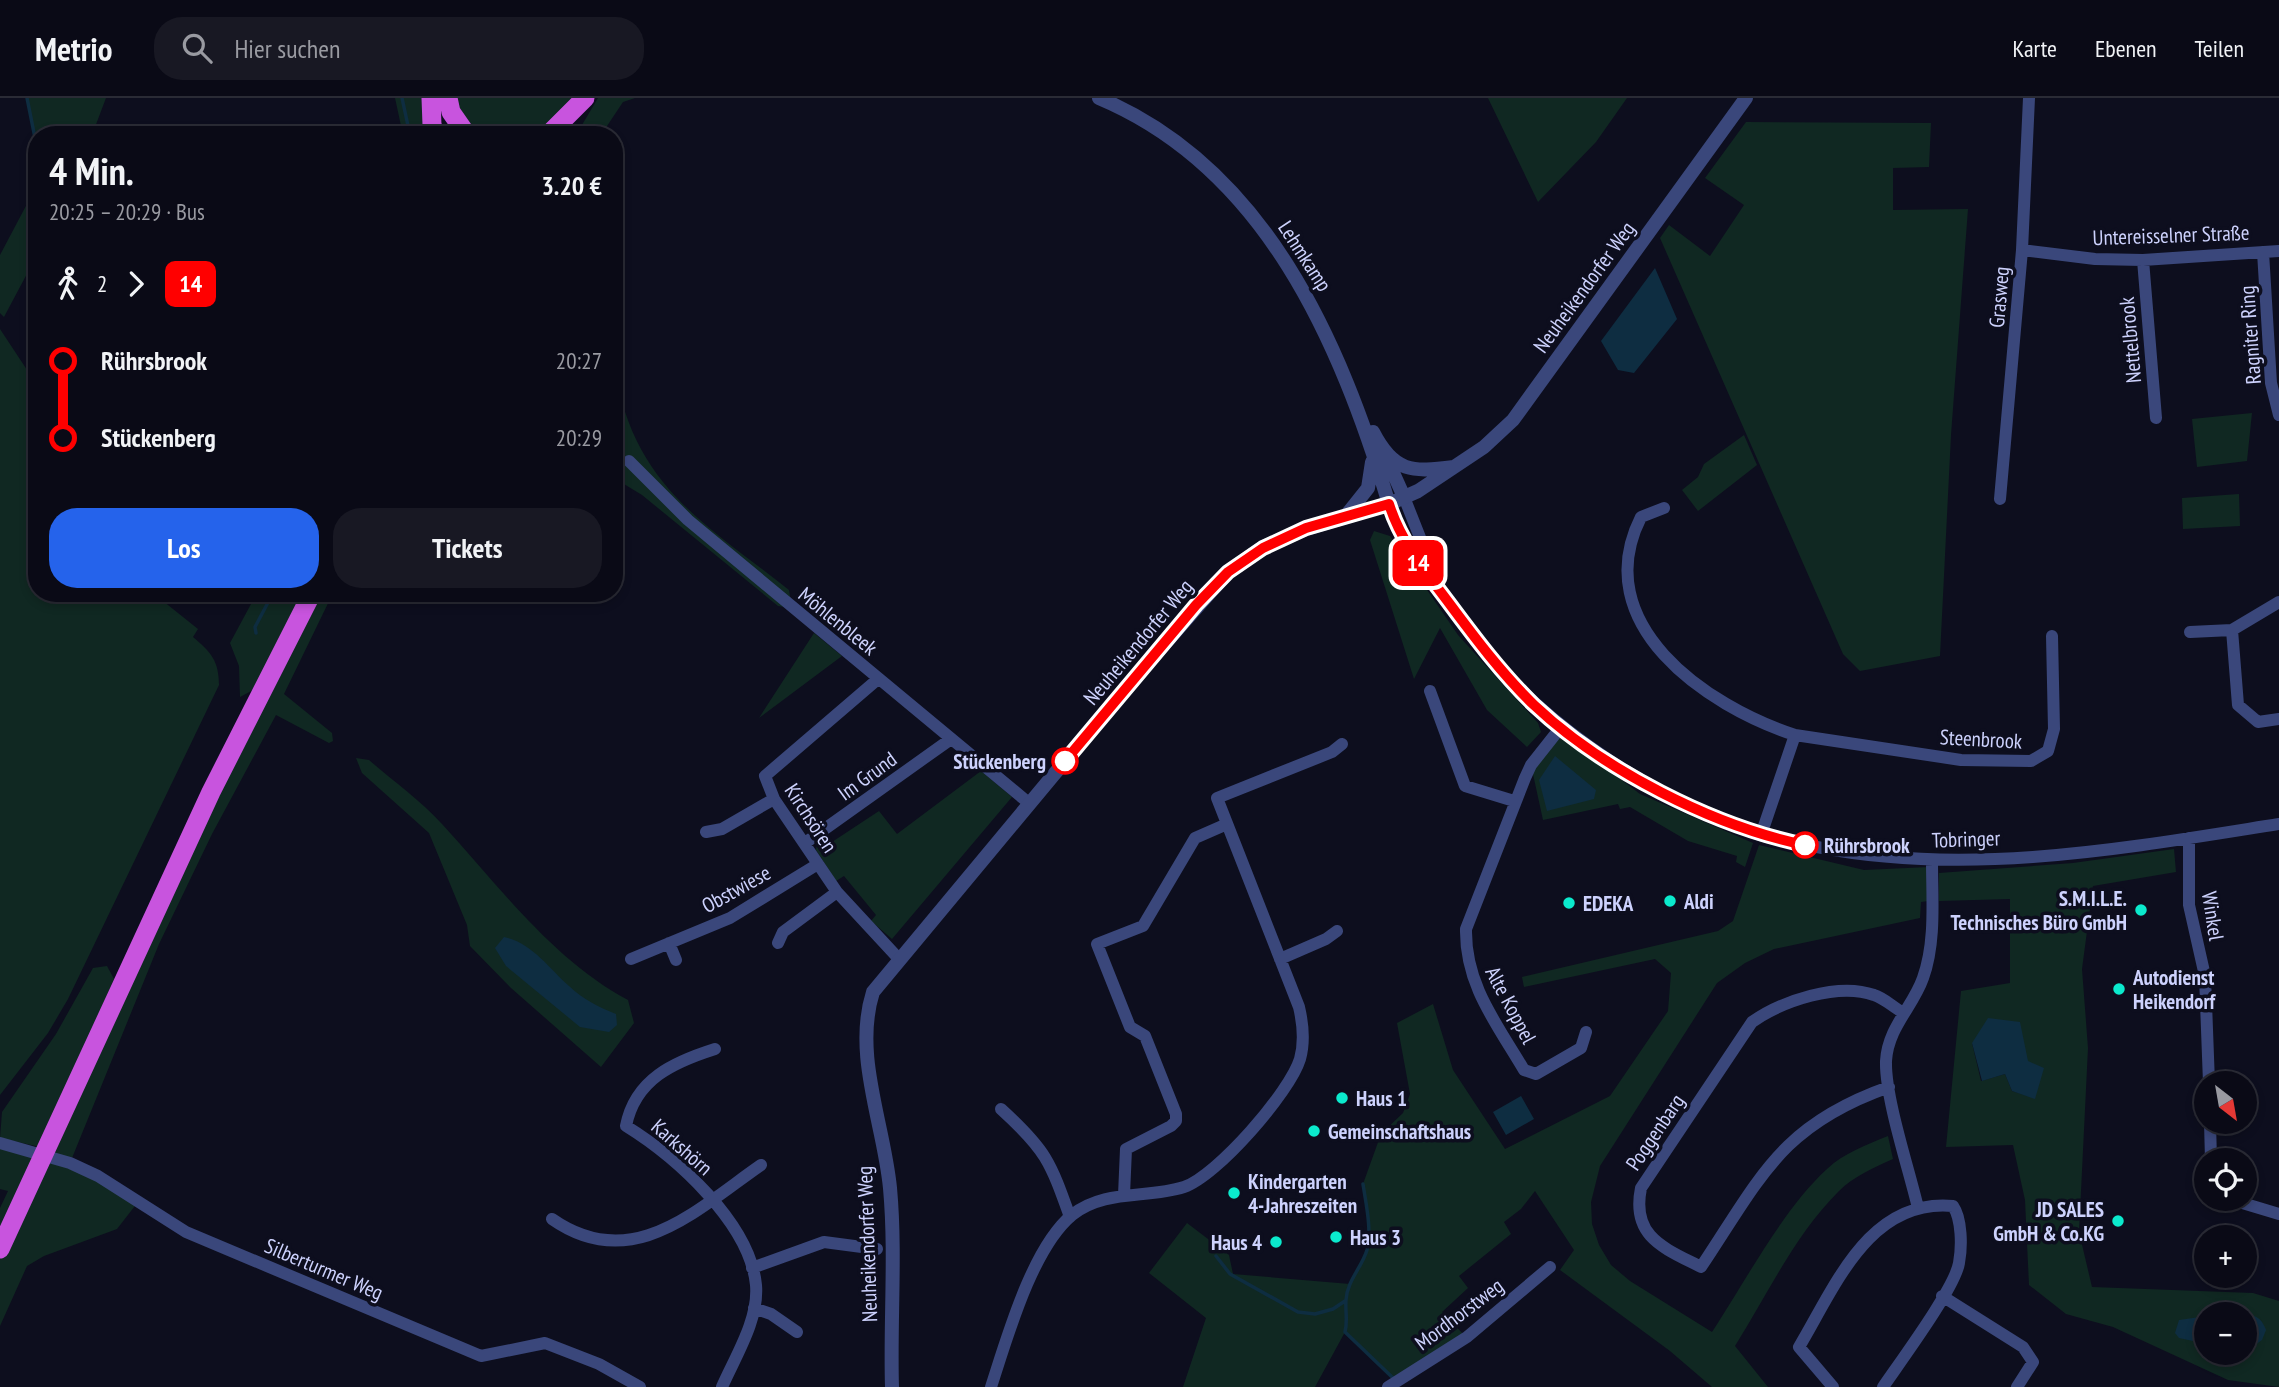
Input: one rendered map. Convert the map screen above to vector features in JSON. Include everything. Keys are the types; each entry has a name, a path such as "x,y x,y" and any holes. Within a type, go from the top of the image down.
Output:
{"highway":[{"path":"431,98 432,126"},
{"path":"448,98 451,112 461,126"},
{"path":"557,126 585,98"},
{"path":"569,126 585,98"},
{"path":"0,1249 211,792 307,602"}],"street":[{"name":"Lehmkamp","path":"1098,98 1164,132 1211,171 1256,219 1314,306 1376,446"},
{"name":"Neuheikendorfer Weg","path":"892,1387 890,1189 864,1043 865,1015 873,992 1196,605 1228,572 1263,548 1306,528 1389,504 1404,497 1457,467 1513,420 1746,98"},
{"name":"Grasweg","path":"2000,499 2022,250 2029,98"},
{"name":"Untereisselner Straße","path":"2022,250 2095,259 2143,260 2279,251"},
{"name":"Ragniter Ring","path":"2263,251 2271,383 2279,415"},
{"name":"Nettelbrook","path":"2143,260 2156,418"},
{"path":"1376,446 1410,470 1457,467"},
{"path":"1376,446 1404,497"},
{"path":"1376,446 1389,504"},
{"path":"1344,518 1370,482 1376,446"},
{"name":"Möhlenbleek","path":"629,461 668,504 1030,804"},
{"name":"Tobringer","path":"1404,497 1447,600"},
{"name":"Tobringer","path":"1389,504 1396,528 1447,600 1504,673 1561,727 1647,785 1761,835 1862,856 1932,861 2072,853 2279,824"},
{"path":"1664,508 1641,517 1627,555 1630,593 1640,623 1663,654 1709,692 1743,713 1795,734 1761,835"},
{"path":"2190,632 2232,630 2279,602"},
{"path":"2232,630 2238,705 2258,722 2279,719"},
{"name":"Steenbrook","path":"1795,734 1951,759 2031,761 2048,751 2054,729 2052,636"},
{"name":"Kirchsören","path":"878,678 765,776 774,799 837,892 899,959"},
{"path":"1430,691 1465,786 1514,801"},
{"name":"Alte Koppel","path":"1561,727 1531,765 1514,801 1466,929 1472,980 1524,1070 1536,1074 1581,1048 1586,1032"},
{"name":"Im Grund","path":"805,843 951,739"},
{"path":"991,1387 1016,1313 1052,1237 1070,1217 1101,1199 1185,1186 1211,1173 1227,1158 1289,1080 1300,1059 1303,1023 1217,798 1332,752 1342,744"},
{"path":"706,832 722,829 774,799"},
{"path":"1124,1195 1126,1149 1171,1126 1176,1121 1176,1114 1145,1037 1130,1027 1097,944 1143,926 1195,838 1227,824"},
{"name":"Winkel","path":"2189,838 2191,920 2205,975 2209,1071"},
{"path":"1918,1208 1889,1087 1886,1060 1891,1037 1902,1012 1922,981 1931,950 1932,861"},
{"name":"Obstwiese","path":"631,958 730,918 818,864"},
{"path":"778,943 783,932 837,892"},
{"path":"1280,959 1326,939 1337,931"},
{"path":"669,943 677,960"},
{"name":"Poggenbarg","path":"1889,1087 1855,1099 1824,1115 1790,1141 1772,1161 1701,1267 1650,1238 1637,1206 1641,1188 1752,1022 1772,1008 1824,994 1854,990 1875,995 1902,1012"},
{"name":"Karkshörn","path":"715,1049 677,1061 650,1081 629,1111 626,1126 677,1163 711,1200 744,1247 752,1268 756,1286 754,1308 722,1387"},
{"path":"1001,1109 1033,1137 1048,1158 1070,1217"},
{"name":"Silberturmer Weg","path":"0,1143 60,1159 98,1176 186,1233 481,1356 545,1343 598,1364 640,1387"},
{"name":"Karkshörn","path":"552,1219 566,1229 603,1242 643,1239 666,1230 761,1165"},
{"path":"1833,1387 1799,1347 1857,1251 1879,1226 1899,1214 1918,1208 1952,1206 1959,1214 1959,1265 1883,1387"},
{"path":"2257,1207 2279,1214"},
{"path":"752,1268 824,1241 877,1249"},
{"name":"Mordhorstweg","path":"1388,1387 1467,1337 1549,1267"},
{"path":"1942,1296 2022,1348 2033,1362 2017,1387"},
{"path":"754,1308 771,1314 797,1332"}],"green space":[{"path":"26,98 106,98 95,126 32,126"},
{"path":"395,98 428,98 430,126 401,126"},
{"path":"453,98 572,98 547,126 470,126"},
{"path":"598,98 635,98 623,102 607,126 581,126"},
{"path":"1488,98 1627,98 1596,142 1538,202"},
{"path":"1746,122 1931,123 1929,167 1893,168 1893,210 1968,209 1951,435 1940,656 1860,671 1843,654 1660,238 1669,225 1710,256 1744,205 1705,178"},
{"path":"28,202 28,272 4,317 0,313 0,255"},
{"path":"0,329 28,371 28,602 164,602 198,629 193,637 213,658 219,685 68,999 48,1033 0,1095"},
{"path":"623,406 637,441 654,470 700,520 789,590 792,608 778,606 642,495 623,483"},
{"path":"2252,413 2247,461 2197,467 2192,419"},
{"path":"1744,435 1757,465 1698,511 1682,490 1698,477 1704,464"},
{"path":"2239,494 2240,526 2183,529 2182,498"},
{"path":"1374,531 1390,536 1458,635 1538,723 1541,732 1527,747 1487,710 1440,628 1414,679 1370,540"},
{"path":"252,602 299,602 253,690 240,697 239,666 230,643"},
{"path":"315,602 329,602 284,694 332,733 333,741 329,743 276,715 212,834 159,944 70,1163 138,1202 117,1229 44,1256 27,1266 0,1326 0,1208 8,1191 0,1189 0,1143 51,1151 140,956"},
{"path":"814,633 842,656 759,718"},
{"path":"1558,731 1640,794 1753,843 1745,867 1736,862 1737,856 1688,841 1630,807 1620,809 1618,804 1543,820 1531,765"},
{"path":"356,758 369,760 425,807 551,943 575,964 628,1000 634,1023 601,1067 511,988 470,946 467,925 429,833 362,773"},
{"path":"981,771 1012,797 892,939 871,921 876,915 844,876 836,881 816,850 817,839 826,834 832,842 879,811 897,834"},
{"path":"1759,845 1864,870 1929,867 1928,901 1921,902 1920,918 1774,949 1745,963 1717,983 1600,1166 1591,1202 1592,1224 1599,1245 1611,1265 1630,1281 1712,1332 1765,1247 1811,1185 1841,1158 1888,1136 1893,1159 1851,1181 1823,1209 1782,1266 1735,1346 1768,1387 1712,1387 1670,1351 1560,1270 1574,1250 1535,1191 1521,1209 1504,1222 1511,1234 1459,1276 1468,1288 1442,1312 1465,1336 1393,1377 1345,1332 1315,1387 1183,1387 1206,1318 1149,1273 1187,1223 1229,1255 1233,1274 1350,1284 1367,1249 1368,1217 1363,1184 1381,1134 1403,1113 1410,1094 1397,1023 1433,1004 1453,1070 1505,1149 1610,1096 1668,1011 1671,973 1655,959 1524,987 1522,977 1718,931 1733,921"},
{"path":"2174,849 2176,872 2093,886 2082,969 2088,1048 2079,1232 2092,1287 2253,1293 2279,1301 2279,1387 2228,1380 2195,1365 2257,1365 2257,1302 2194,1302 2194,1364 2113,1327 2066,1314 2029,1285 2025,1200 2013,1145 1946,1147 1961,991 2010,983 2010,899 1939,901 1939,873 2073,863","holes":["1972,1043 2034,1098 2012,1091 2005,1074 1981,1081"]},
{"path":"107,966 114,979 40,1147 0,1138 2,1112 56,1034 93,968"}],"water":[{"path":"1655,268 1677,319 1634,373 1618,370 1601,341"},
{"path":"1555,756 1596,790 1594,799 1547,811 1539,780"},
{"path":"504,937 531,950 585,999 616,1014 617,1025 609,1032 580,1027 506,966 495,948"},
{"path":"1988,1018 2020,1022 2028,1061 2044,1068 2035,1099 2012,1091 2005,1074 1982,1081 1972,1043"},
{"path":"1521,1096 1534,1119 1506,1135 1493,1112"},
{"path":"2194,1318 2194,1341 2179,1338 2175,1333 2179,1320"},
{"path":"2257,1318 2266,1330 2262,1340 2257,1344"}],"waterway":[{"path":"27,98 33,126"},
{"path":"402,98 408,126"},
{"path":"256,633 255,627 268,602"},
{"path":"1363,1184 1369,1234 1365,1256 1347,1293 1345,1332 1393,1378"},
{"path":"1216,1256 1230,1274 1298,1312 1315,1314 1333,1309 1345,1301"}],"bus line":[{"name":"14","path":"1065,761 1196,605 1228,572 1263,548 1306,528 1389,504 1396,528 1416,560 1484,650 1534,704 1561,727 1647,785 1761,835 1805,845"}],"place":[{"name":"Stückenberg","path":"1065,761"},
{"name":"Rührsbrook","path":"1805,845"},
{"name":"Aldi","path":"1670,901"},
{"name":"EDEKA","path":"1569,903"},
{"name":"S.M.I.L.E. Technisches Büro GmbH","path":"2141,910"},
{"name":"Autodienst Heikendorf","path":"2119,989"},
{"name":"Haus 1","path":"1342,1098"},
{"name":"Gemeinschaftshaus","path":"1314,1131"},
{"name":"Kindergarten 4-Jahreszeiten","path":"1234,1193"},
{"name":"JD SALES GmbH & Co.KG","path":"2118,1221"},
{"name":"Haus 3","path":"1336,1237"},
{"name":"Haus 4","path":"1276,1242"}]}
